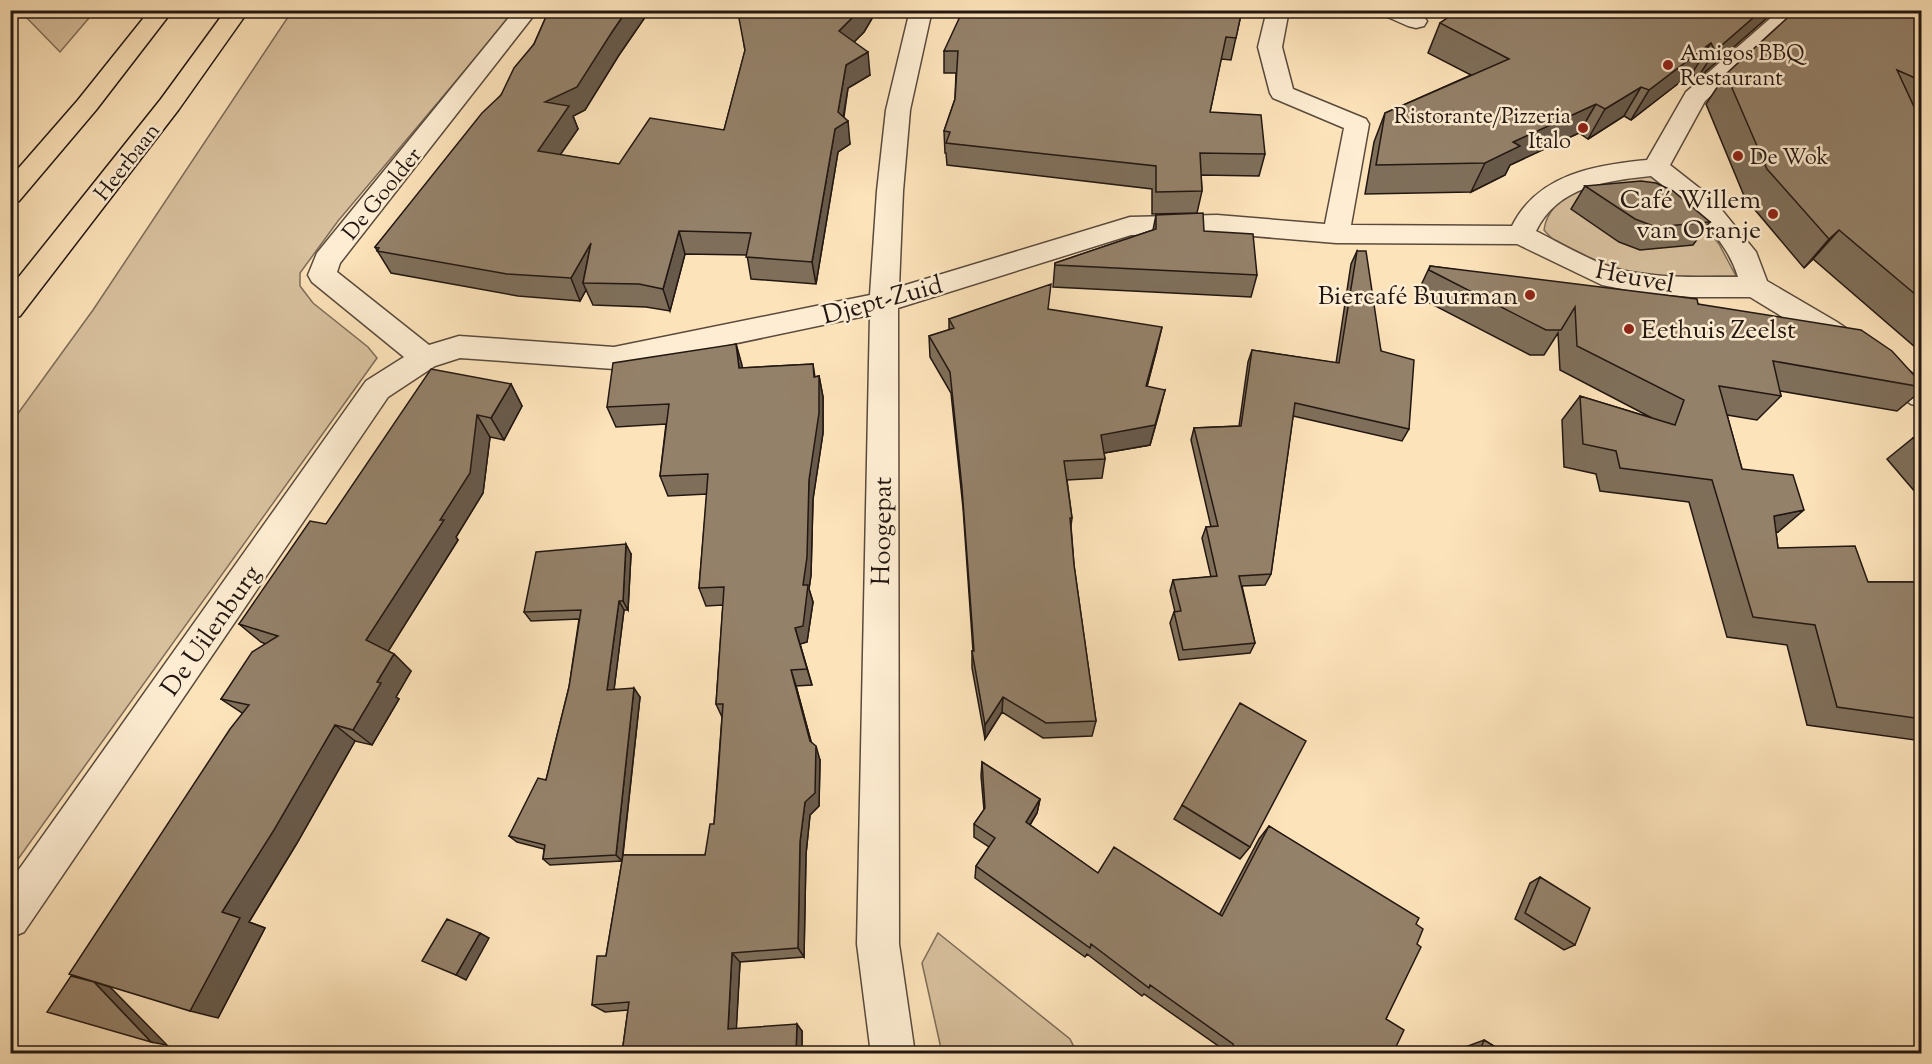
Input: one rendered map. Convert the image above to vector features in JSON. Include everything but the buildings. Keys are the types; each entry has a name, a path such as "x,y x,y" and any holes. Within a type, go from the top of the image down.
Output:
{"main road":[{"path":"10,195 87,105 162,10"},
{"name":"Heerbaan","path":"10,309 170,104 238,10"}],"street":[{"name":"De Goolder","path":"425,358 322,275 327,260 527,10"},
{"name":"Hoogepat","path":"893,1053 878,944 884,302 890,191 898,110 921,10"},
{"path":"1278,10 1270,47 1282,93 1357,124 1336,234"},
{"path":"1391,10 1416,21"},
{"path":"1656,167 1695,97 1794,10"},
{"path":"1521,235 1532,214 1552,194 1582,179 1615,171 1656,167 1703,204 1746,259 1755,287"},
{"name":"Djept-Zuid","path":"425,358 459,347 614,358 884,302 1130,226 1217,224 1336,234"},
{"name":"Heuvel","path":"1336,234 1521,235 1602,275 1647,283 1755,287 1827,330 1922,396"},
{"name":"De Uilenburg","path":"10,918 376,390 425,358"}],"shaded area":[{"path":"25,10 95,11 60,52 23,14"},
{"path":"292,11 515,11 338,221 300,273 300,286 313,303 368,347 377,358 11,869 11,423 93,310"},
{"path":"1650,174 1708,230 1719,244 1736,276 1667,277 1628,272 1580,256 1553,240 1544,230 1549,215 1558,203 1571,194 1603,182"},
{"path":"938,933 1070,1039 1077,1053 942,1053 922,963"}],"place":[{"name":"Amigos BBQ Restaurant","path":"1668,65"},
{"name":"Ristorante/Pizzeria Italo","path":"1583,128"},
{"name":"De Wok","path":"1738,156"},
{"name":"Café Willem van Oranje","path":"1773,214"},
{"name":"Biercafé Buurman","path":"1530,295"},
{"name":"Eethuis Zeelst","path":"1629,329"}]}
